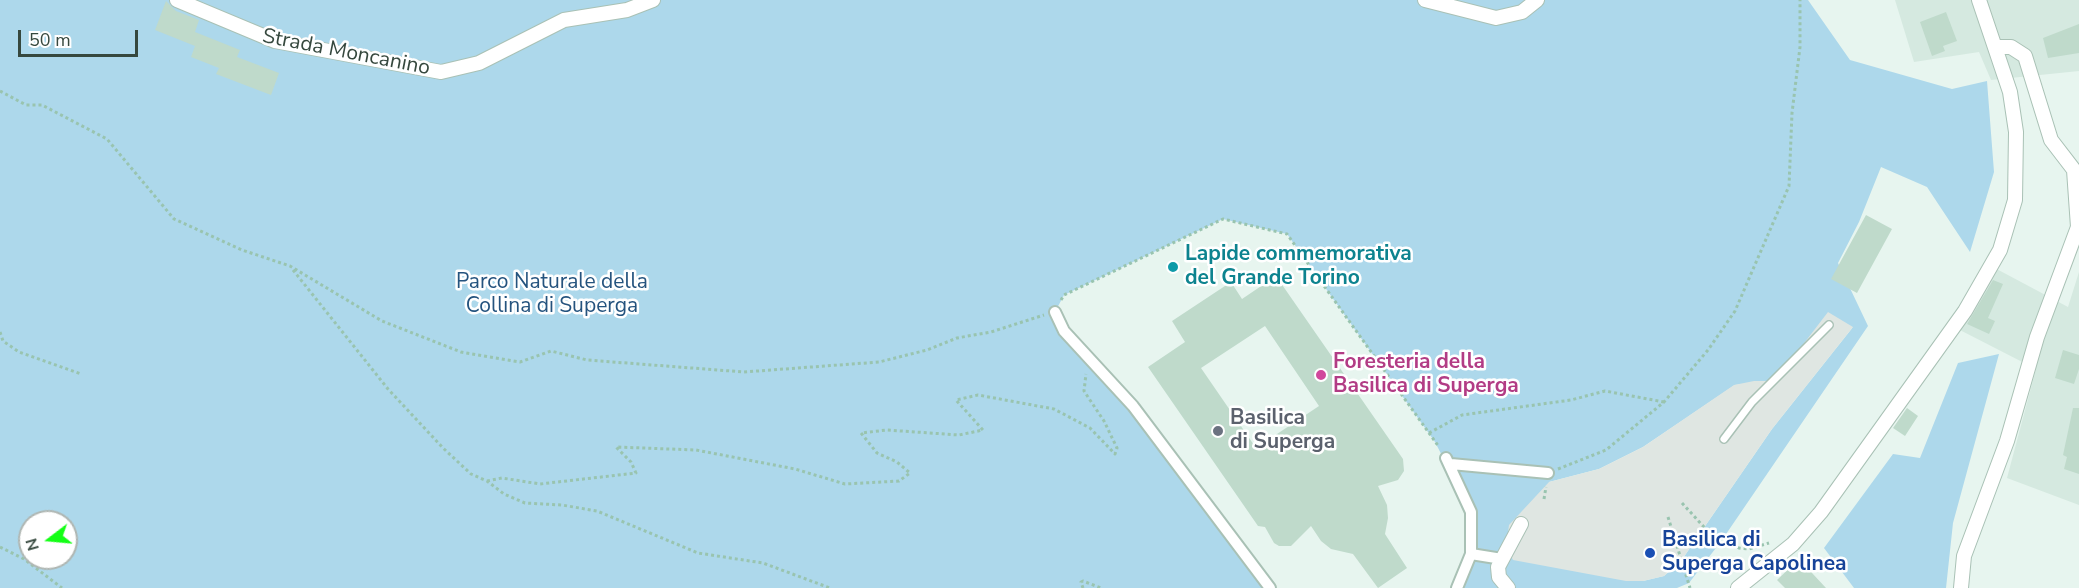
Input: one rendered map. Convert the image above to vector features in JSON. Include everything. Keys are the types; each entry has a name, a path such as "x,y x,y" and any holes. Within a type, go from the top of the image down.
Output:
{"street":[{"name":"Strada Moncanino","path":"177,0 248,32 275,41 441,72 479,63 564,20 627,10 653,0"},
{"path":"1425,0 1496,18 1522,12 1537,0"},
{"path":"1738,588 1792,544 1821,512 1965,311 2000,250 2015,200 2016,132 2010,92 1979,0"},
{"path":"1961,588 1964,556 2007,441 2037,337 2078,227 2077,174 2051,140 2025,56 2011,46 1996,47"},
{"path":"1054,312 1064,331 1133,406 1270,588"},
{"path":"1457,588 1471,555 1471,512 1448,461 1548,473"},
{"path":"1505,587 1499,577 1498,567 1521,524"},
{"path":"1471,555 1502,559"}],"lane":[{"path":"1724,439 1752,402 1829,326"}],"path":[{"path":"1544,500 1548,473 1606,450 1664,402 1708,350 1735,311 1789,186 1792,113 1800,47 1800,0"},
{"path":"0,91 26,105 42,105 107,139 174,219 242,250 290,266 382,321 461,352 520,362 551,351 587,360 744,372 879,362 927,350 957,338 991,332 1054,312 1064,296 1222,219 1287,234 1435,442"},
{"path":"290,266 388,389 471,474 487,481 504,494 525,503 562,505 597,512 698,553 763,563 830,588"},
{"path":"0,332 3,341 19,352 81,374"},
{"path":"487,481 502,478 540,484 636,473 631,462 616,447 696,450 795,468 845,484 899,481 910,473 897,462 878,453 861,433 887,430 959,435 983,430 956,400 978,395 1054,409 1090,428 1115,454 1117,448 1104,421 1084,391 1084,378 1092,361"},
{"path":"1429,433 1462,415 1571,400 1605,391 1664,402"},
{"path":"1682,503 1704,527 1739,548 1749,549 1774,542"},
{"path":"1668,517 1690,588"},
{"path":"0,547 24,560 62,588"},
{"path":"1083,588 1081,582 1083,581 1101,588"}],"shaded area":[{"path":"1895,0 2079,0 2079,71 1991,80 1979,52 1914,62"},
{"path":"1991,266 2068,307 2079,272 2079,505 2007,478 2036,369 1954,327"},
{"path":"1828,312 1853,327 1772,429 1681,561 1664,576 1643,581 1626,581 1513,560 1506,547 1509,525 1549,482 1599,469 1643,447 1734,385 1754,381 1775,381"}],"green space":[{"name":"Parco Naturale della Collina di Superga","path":"0,0 1808,0 1850,60 1952,89 1987,81 1994,172 1970,252 1927,187 1881,167 1859,222 1838,263 1868,326 1722,540 1689,583 1677,588 1457,588 1471,554 1471,512 1435,442 1287,234 1223,219 1064,295 1055,312 1133,406 1270,588 0,588","holes":["1853,327 1772,429 1681,561 1664,576 1643,581 1549,482 1599,469 1643,447 1735,385 1775,381"]},
{"path":"1999,354 1953,523 1946,588 1854,588 1824,548 1893,454 1920,458 1958,363"}],"building":[{"path":"166,1 176,11 199,20 195,32 240,50 237,57 279,73 271,95 216,74 219,68 191,57 195,46 155,30"},
{"path":"1946,12 1957,41 1943,46 1945,51 1932,56 1920,22"},
{"path":"2079,24 2079,53 2048,58 2043,38"},
{"path":"1866,215 1892,229 1857,293 1831,279"},
{"name":"Basilica di Superga","path":"1276,276 1403,459 1404,471 1398,480 1378,486 1387,505 1388,518 1385,534 1407,568 1378,588 1353,554 1331,549 1321,541 1311,526 1291,546 1279,546 1274,543 1265,527 1258,526 1148,367 1185,342 1172,321 1231,282 1242,299","holes":["1265,326 1319,406 1256,448 1201,368"]},
{"path":"1993,280 2003,284 1988,318 1995,321 1989,334 1967,324"},
{"path":"2063,350 2079,355 2079,369 2074,384 2055,378"},
{"path":"1907,408 1918,416 1905,436 1893,428"},
{"path":"2073,408 2079,408 2079,474 2064,469 2067,457 2063,455"},
{"path":"1799,559 1826,588 1785,588 1777,580"}],"place":[{"name":"Lapide commemorativa del Grande Torino","path":"1173,267"},
{"name":"Foresteria della Basilica di Superga","path":"1321,375"},
{"name":"Basilica di Superga","path":"1218,431"},
{"name":"Basilica di Superga Capolinea","path":"1650,553"}]}
